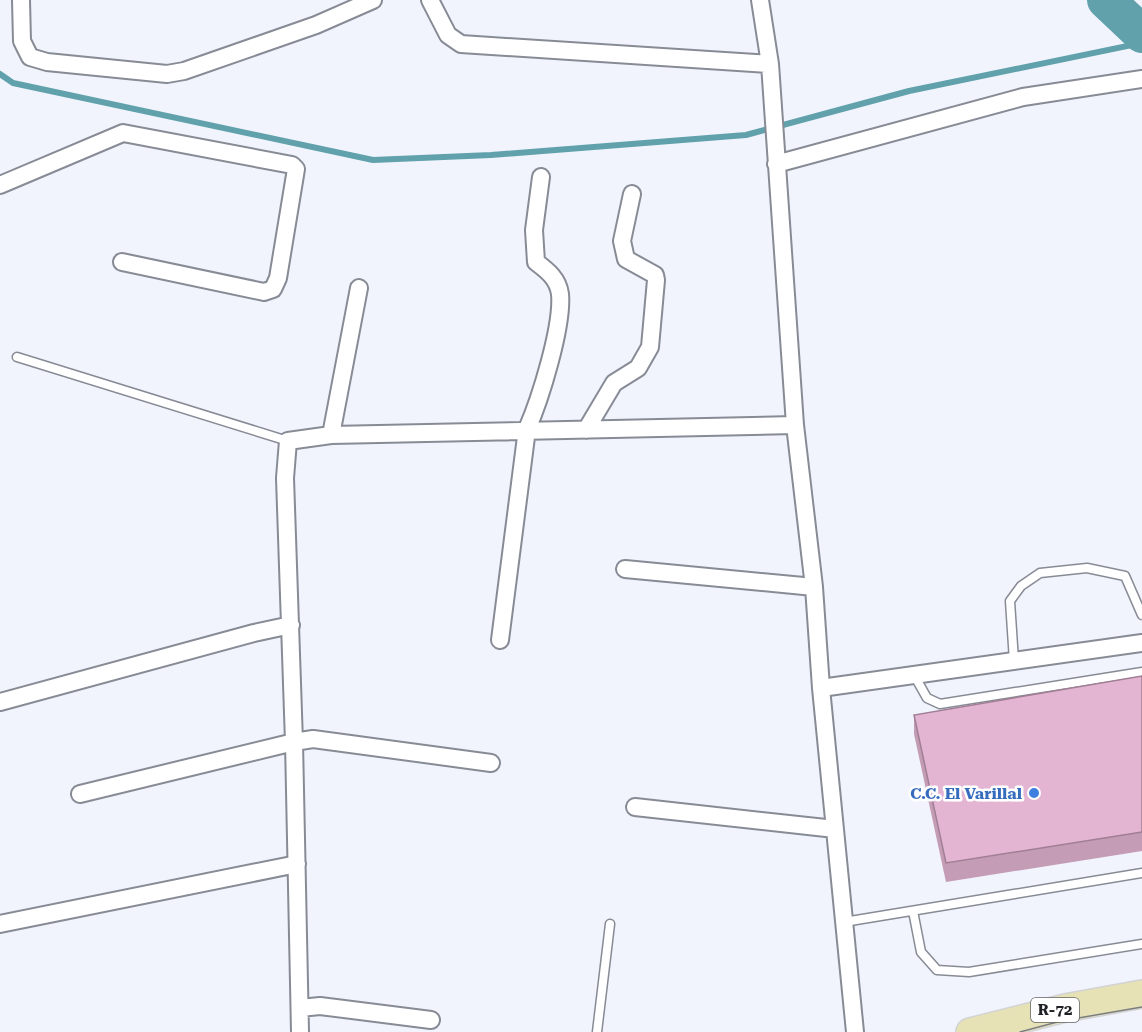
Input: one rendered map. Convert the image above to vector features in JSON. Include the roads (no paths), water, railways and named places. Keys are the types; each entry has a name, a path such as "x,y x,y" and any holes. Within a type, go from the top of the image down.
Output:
{"main road":[{"name":"R-72","path":"970,1032 1065,1008 1142,994"}],"street":[{"path":"21,0 22,40 30,57 47,62 167,74 184,71 316,25 373,0"},
{"path":"430,0 448,35 460,44 770,64"},
{"path":"760,0 770,64 795,425 814,587 821,688 855,1032"},
{"path":"776,164 1023,97 1142,79"},
{"path":"0,185 123,133 292,165 296,170 278,278 273,289 264,292 122,262"},
{"path":"500,640 527,429 541,397 560,294 554,276 536,262 534,230 541,177"},
{"path":"586,430 614,383 638,368 650,347 655,275 626,259 622,241 632,194"},
{"path":"331,435 359,288"},
{"path":"300,1032 291,625 285,478 288,441 331,435 795,425"},
{"path":"625,569 814,587"},
{"path":"0,702 291,625"},
{"path":"821,688 1142,643"},
{"path":"80,794 313,739 491,763"},
{"path":"635,807 835,829"},
{"path":"0,924 297,864"},
{"path":"300,1008 320,1006 431,1020"}],"lane":[{"path":"17,357 288,441"},
{"path":"1014,661 1010,601 1021,586 1040,573 1088,568 1125,576 1142,615"},
{"path":"914,675 927,698 940,704 1142,672"},
{"path":"844,922 1142,873"},
{"path":"913,911 921,952 937,970 969,972 1142,944"},
{"path":"597,1032 610,924"}],"waterway":[{"path":"1106,0 1142,34"},
{"path":"0,74 13,83 373,160 491,155 746,135 909,91 1142,43"}],"tram line":[{"path":"1020,1032 1061,1021 1142,1007"}],"place":[{"name":"C.C. El Varillal","path":"1034,793"}]}
